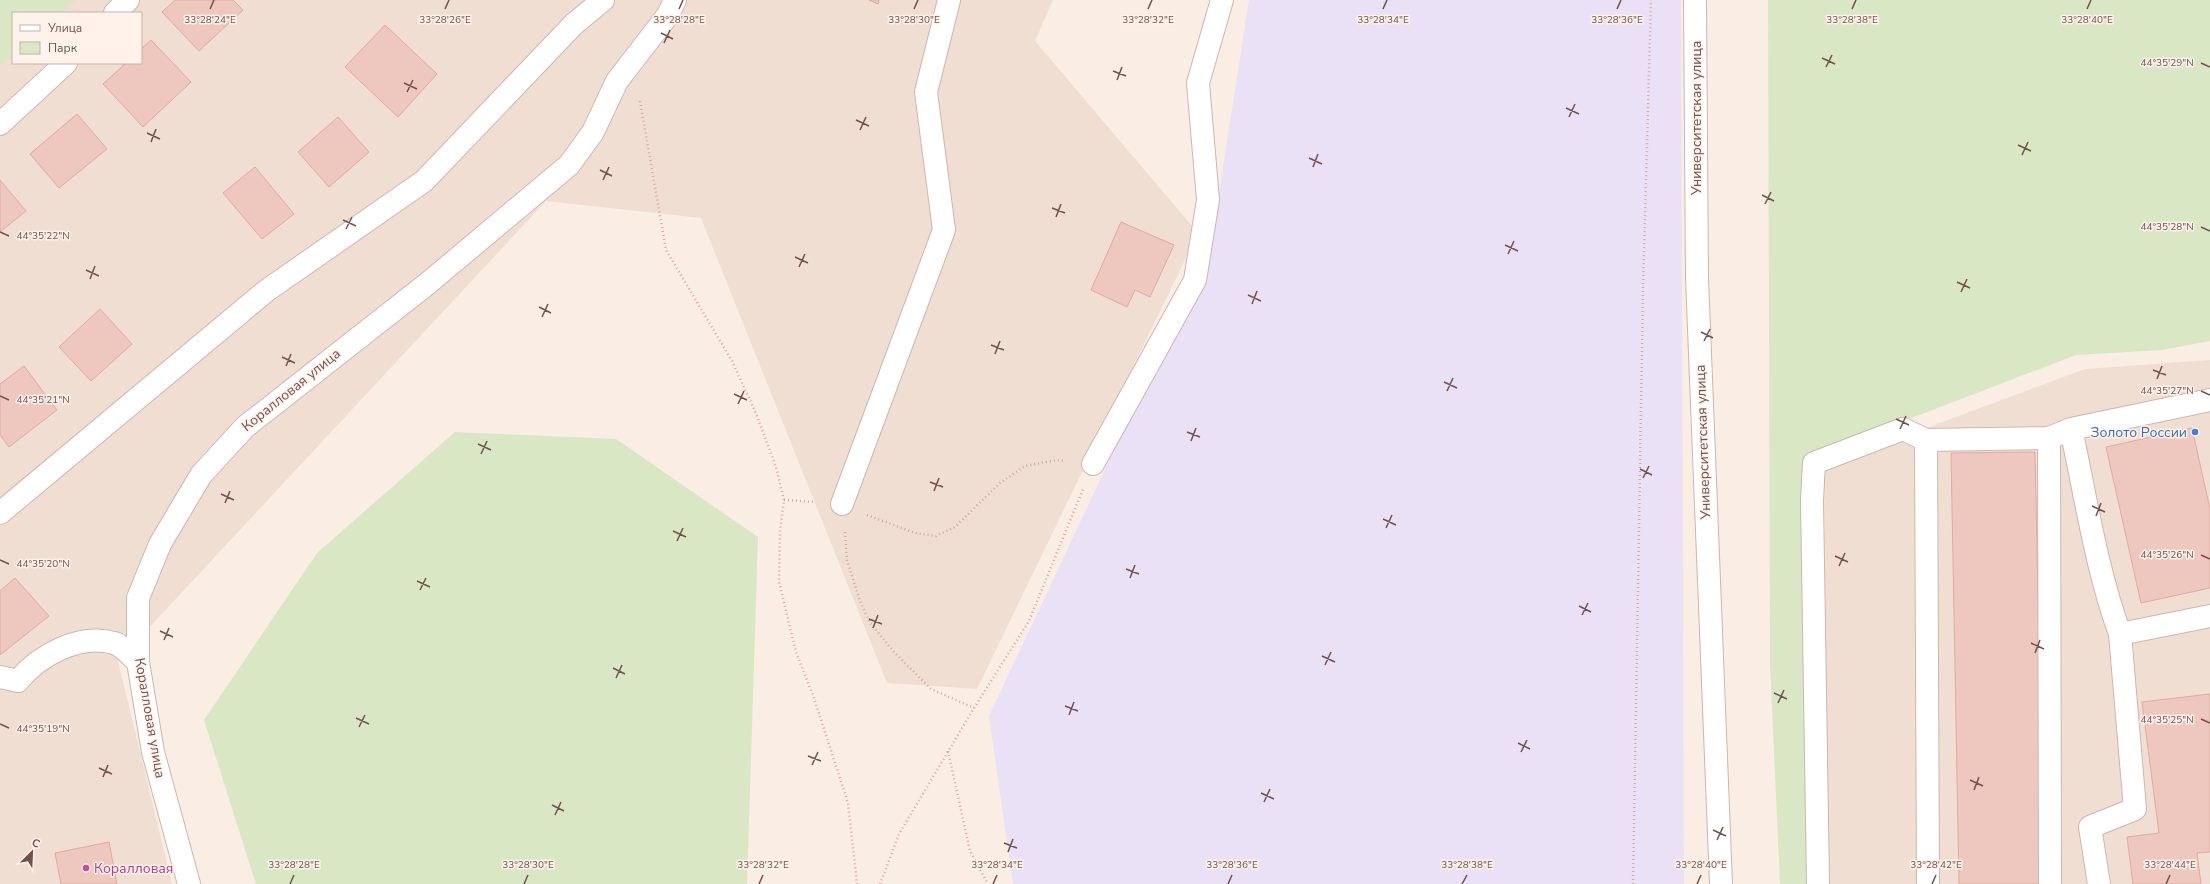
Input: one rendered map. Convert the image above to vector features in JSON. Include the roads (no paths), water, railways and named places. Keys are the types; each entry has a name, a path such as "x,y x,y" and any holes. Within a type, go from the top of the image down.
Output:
{"street":[{"path":"116,12 128,0"},
{"path":"0,513 266,291 424,181 574,24 603,0"},
{"name":"Коралловая улица","path":"189,884 153,752 138,662 138,598 160,544 200,475 245,426 427,284 569,165 593,132 617,81 668,15 675,0"},
{"path":"842,504 944,230 926,92 949,0"},
{"path":"1093,464 1195,280 1208,200 1198,83 1222,0"},
{"name":"Университетская улица","path":"1695,0 1697,278 1721,884"},
{"path":"0,124 65,64"},
{"path":"1818,884 1812,500 1814,463 1903,429 1926,440 2049,438 2071,429 2210,400"},
{"path":"2071,429 2098,558 2109,603 2120,634 2135,810 2090,827 2099,884"},
{"path":"2049,438 2050,884"},
{"path":"1926,440 1928,884"},
{"path":"2120,634 2210,616"},
{"path":"0,677 18,680 27,670 61,648 90,641 115,643 138,662"}],"place":[{"name":"Золото России","path":"2195,432"},
{"name":"Коралловая","path":"86,868"}]}
